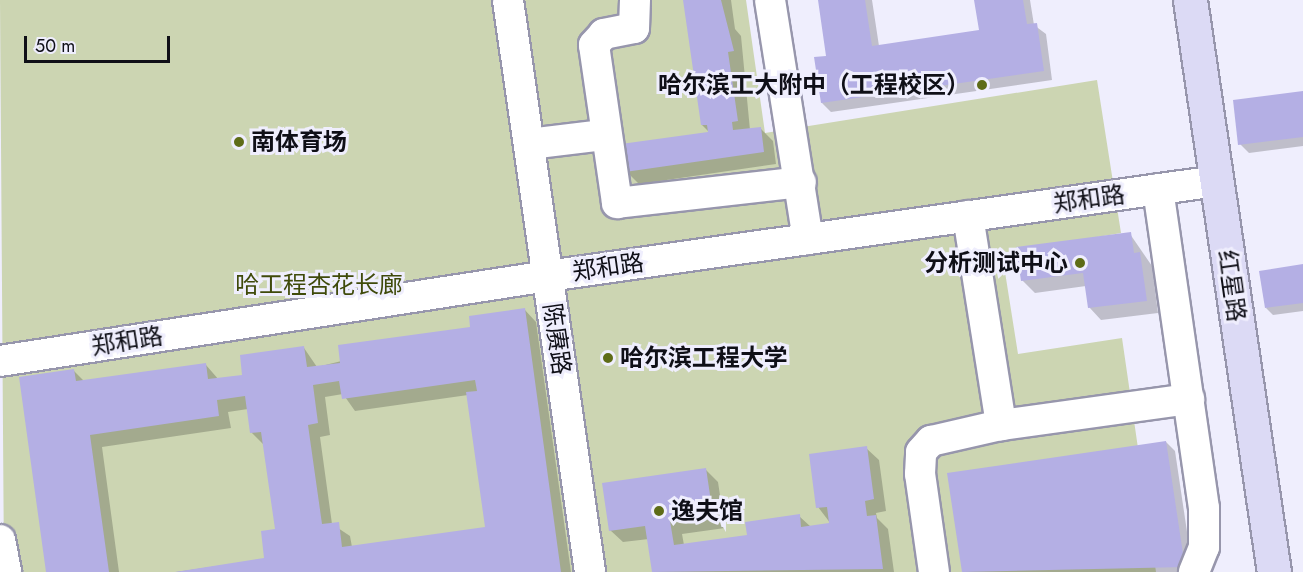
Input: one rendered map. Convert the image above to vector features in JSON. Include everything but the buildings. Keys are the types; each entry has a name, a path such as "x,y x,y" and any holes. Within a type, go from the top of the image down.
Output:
{"main road":[{"name":"红星路","path":"1190,0 1274,572"}],"street":[{"name":"陈赓路","path":"508,0 590,572"},
{"path":"635,0 634,28 604,34 594,45 603,135 616,203 801,182"},
{"path":"770,0 801,182 808,239"},
{"path":"529,144 603,135"},
{"name":"郑和路","path":"0,361 548,276 1216,181"},
{"path":"1158,189 1204,508 1204,547 1194,572"},
{"path":"968,216 1002,425"},
{"path":"934,572 921,452 931,441 1002,425 1189,399"},
{"path":"0,540 6,572"}],"green space":[{"name":"哈工程杏花长廊","path":"0,0 746,0 765,133 1097,80 1121,233 1002,253 1018,354 1122,338 1156,572 4,572"}],"place":[{"name":"哈尔滨工大附中（工程校区）","path":"982,85"},
{"name":"南体育场","path":"239,142"},
{"name":"分析测试中心","path":"1080,263"},
{"name":"哈尔滨工程大学","path":"608,358"},
{"name":"逸夫馆","path":"659,511"}]}
